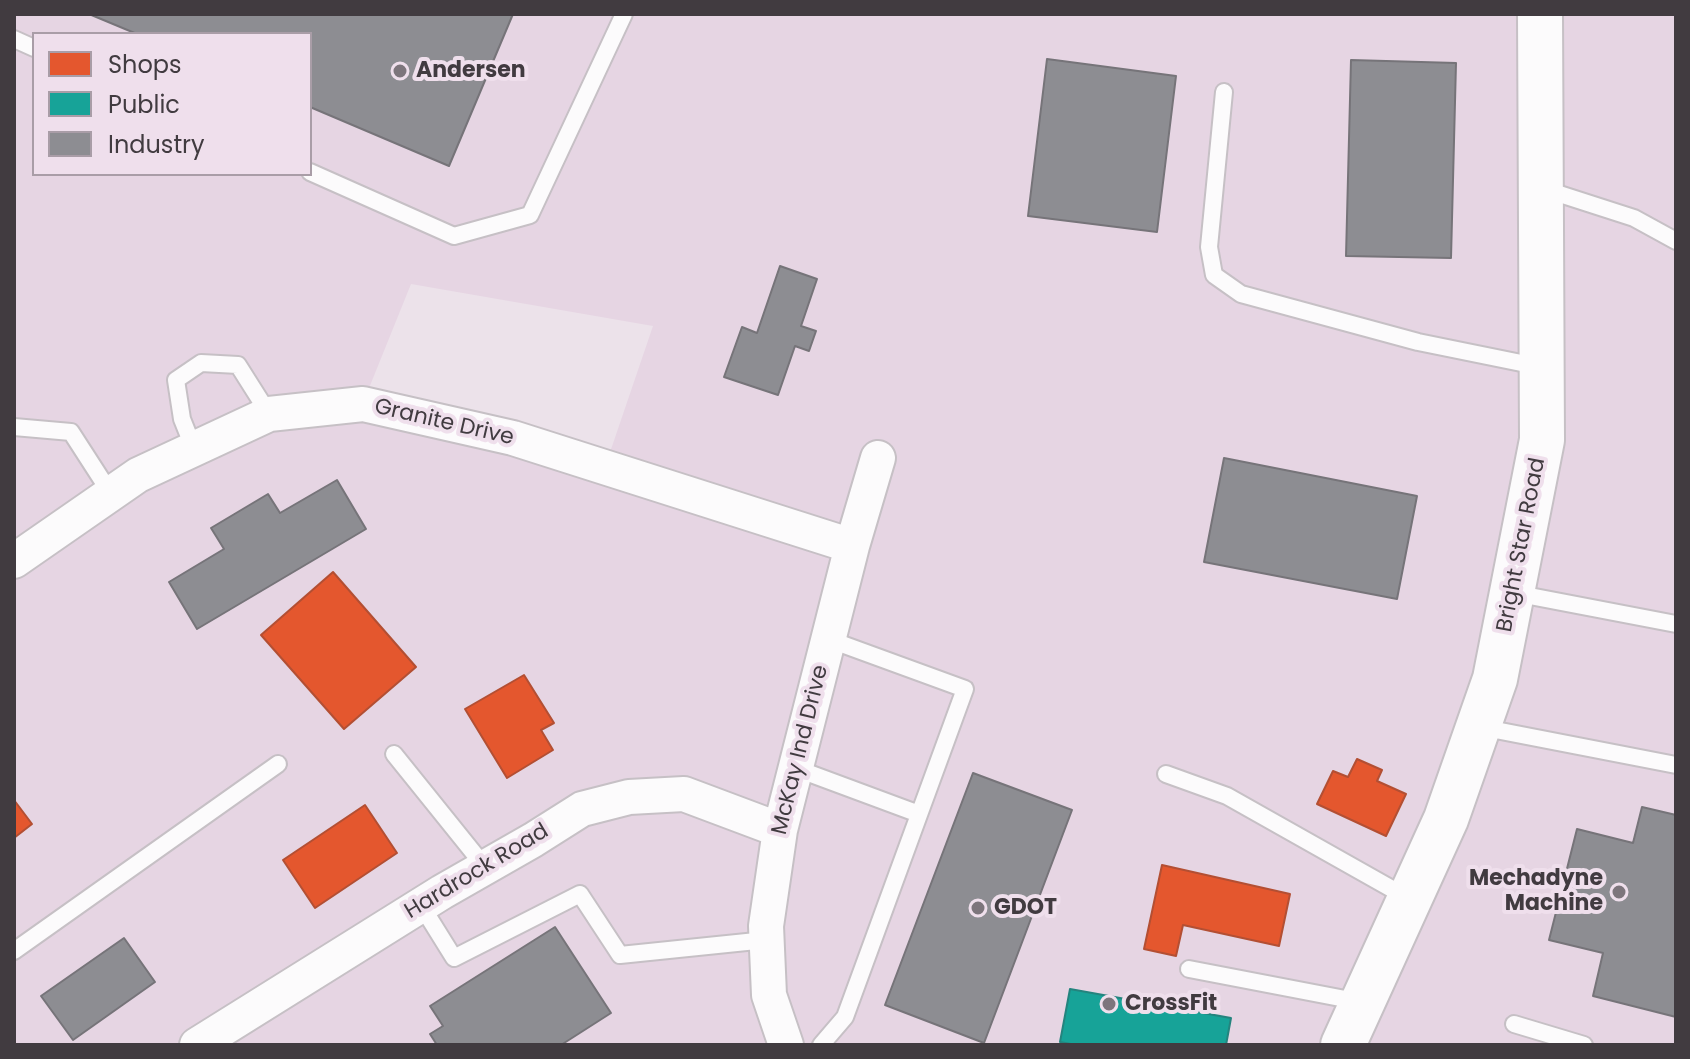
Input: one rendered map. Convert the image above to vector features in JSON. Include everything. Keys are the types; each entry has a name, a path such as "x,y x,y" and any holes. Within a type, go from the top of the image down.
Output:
{"street":[{"name":"Bright Star Road","path":"1343,1045 1446,819 1495,679 1542,440 1540,14"},
{"name":"Granite Drive","path":"14,561 138,475 269,414 363,404 513,438 852,546"},
{"name":"McKay Ind Drive","path":"786,1045 769,995 766,940 780,830 852,546 878,458"},
{"name":"Hardrock Road","path":"197,1045 582,809 629,797 684,794 780,830"}],"lane":[{"path":"312,173 454,236 530,215 624,14"},
{"path":"1224,92 1209,247 1214,275 1241,294 1418,342 1542,368"},
{"path":"1541,188 1634,218 1676,241"},
{"path":"194,449 182,419 176,380 201,363 238,365 269,414"},
{"path":"14,427 71,432 111,494"},
{"path":"1512,593 1676,624"},
{"path":"821,1045 845,1017 965,689 828,639"},
{"path":"1479,727 1676,765"},
{"path":"394,754 485,867"},
{"path":"14,951 278,764"},
{"path":"795,768 919,814"},
{"path":"1166,774 1227,796 1410,899"},
{"path":"421,905 454,958 580,894 620,955 766,940"},
{"path":"1189,969 1362,1002"},
{"path":"1514,1024 1584,1045"}],"shaded area":[{"path":"14,14 1676,14 1676,1045 14,1045","holes":["411,284 653,326 605,467 363,403"]}],"building: Shops":[{"path":"333,572 416,667 344,729 261,635"},
{"path":"524,675 554,723 541,730 553,750 507,778 465,709"},
{"path":"1357,759 1382,770 1377,781 1406,794 1386,836 1317,804 1333,771 1348,777"},
{"path":"14,800 32,824 14,838"},
{"path":"365,805 397,853 315,908 283,860"},
{"path":"1162,865 1290,894 1279,946 1183,925 1176,956 1144,949"}],"building: Public":[{"name":"CrossFit","path":"1070,989 1231,1018 1226,1045 1076,1045 1060,1042"}],"building: Industry":[{"name":"Andersen","path":"89,14 513,14 449,166 312,108 312,32 132,32"},
{"path":"1047,59 1176,76 1157,232 1028,216"},
{"path":"1351,60 1456,63 1451,258 1346,256"},
{"path":"780,266 817,279 801,326 816,331 809,351 795,346 778,395 724,377 742,327 757,333"},
{"path":"1224,458 1417,496 1397,599 1204,562"},
{"path":"337,480 366,529 197,629 169,582 224,549 211,528 268,494 280,513"},
{"name":"GDOT","path":"973,773 1072,810 984,1043 885,1005"},
{"name":"Mechadyne Machine","path":"1642,807 1676,815 1676,1017 1593,996 1603,953 1549,940 1577,829 1633,843"},
{"path":"555,927 611,1013 561,1045 437,1045 430,1034 443,1026 430,1006"},
{"path":"124,938 155,982 73,1040 41,996"}],"place":[{"name":"Andersen","path":"400,71"},
{"name":"Mechadyne Machine","path":"1619,892"},
{"name":"GDOT","path":"978,908"},
{"name":"CrossFit","path":"1109,1004"}]}
